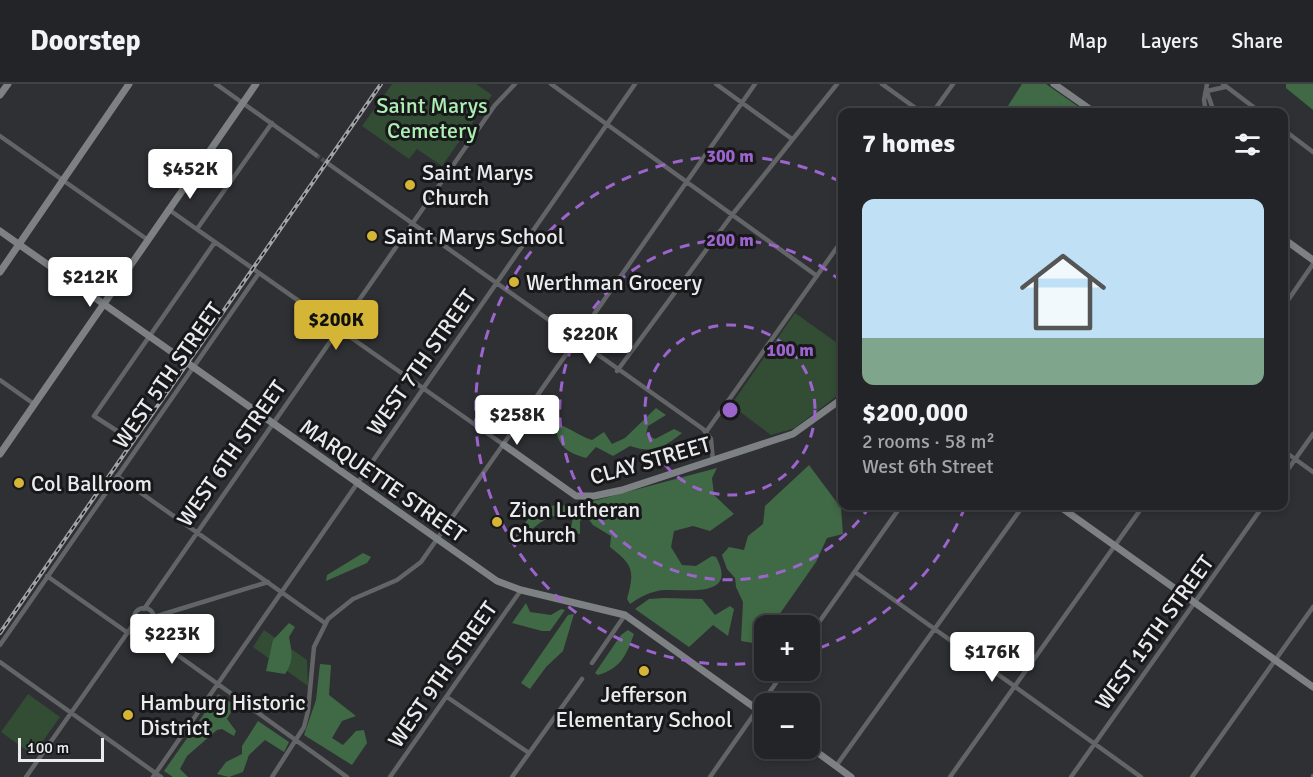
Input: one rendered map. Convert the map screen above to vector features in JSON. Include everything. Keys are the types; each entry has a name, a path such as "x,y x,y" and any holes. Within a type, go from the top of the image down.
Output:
{"street":[{"path":"0,95 8,84"},
{"path":"0,272 129,84"},
{"path":"216,84 316,155"},
{"path":"0,454 256,84"},
{"name":"WEST 6TH STREET","path":"144,609 411,223 495,105 515,84"},
{"path":"551,84 817,276"},
{"name":"WEST 7TH STREET","path":"154,775 635,84"},
{"path":"716,84 792,139"},
{"path":"272,777 297,741 308,711 314,646 325,623 340,607 397,580 421,562 755,84"},
{"path":"618,371 732,215 837,84"},
{"path":"882,84 915,108"},
{"path":"936,108 953,84"},
{"path":"1054,84 1088,108"},
{"path":"1205,108 1204,100 1207,84"},
{"path":"1207,91 1224,86 1254,108"},
{"path":"1207,91 1213,108"},
{"path":"197,229 272,123"},
{"path":"1288,134 1313,152"},
{"path":"0,136 148,240"},
{"path":"330,165 706,432 711,439 712,461"},
{"path":"168,209 504,445"},
{"name":"MARQUETTE STREET","path":"0,231 497,581 521,590 625,615 754,708"},
{"path":"131,440 94,416 215,242"},
{"path":"1288,242 1313,260"},
{"path":"706,432 838,246"},
{"path":"1288,300 1313,264"},
{"name":"WEST 5TH STREET","path":"0,645 258,273"},
{"path":"0,380 34,404"},
{"name":"CLAY STREET","path":"504,445 581,497 622,490 793,434 838,402"},
{"path":"1288,469 1313,434"},
{"path":"1288,454 1313,472"},
{"path":"117,476 325,623"},
{"path":"820,621 898,510"},
{"path":"836,766 1020,510"},
{"path":"1065,510 1313,687"},
{"path":"950,777 1140,510"},
{"name":"WEST 15TH STREET","path":"1071,777 1260,510"},
{"path":"855,572 1141,777"},
{"path":"47,576 128,633"},
{"path":"147,627 154,617 268,582"},
{"name":"WEST 9TH STREET","path":"390,777 521,590"},
{"path":"1192,777 1313,607"},
{"path":"26,777 128,633 135,622 137,612 144,609 151,612 154,617"},
{"path":"592,663 625,615"},
{"path":"135,622 141,627 147,627"},
{"path":"147,627 151,636 347,777"},
{"path":"0,662 154,775 161,777"},
{"path":"512,777 582,679"},
{"path":"447,697 529,753"},
{"path":"710,777 754,714"},
{"path":"820,754 851,777"}],"green space":[{"name":"Saint Marys Cemetery","path":"392,84 476,84 492,95 442,166 417,149 409,159 362,126"},
{"path":"1022,84 1046,84 1080,108 1007,108"},
{"path":"1286,84 1313,84 1313,110 1286,88"},
{"path":"795,313 838,343 838,395 795,428 771,435 731,405"},
{"path":"656,408 666,415 648,426 646,434 655,439 674,429 682,433 658,448 646,449 630,446 613,456 596,447 586,458 568,451 556,432 555,424 592,440 604,432 612,444 625,438"},
{"path":"809,465 838,504 838,510 841,510 843,534 827,538 816,562 779,615 754,615 754,643 741,641 743,602 736,587 735,578 727,569 722,555 729,547 744,550 748,536 763,524 765,506"},
{"path":"717,468 712,478 714,495 734,514 710,531 693,526 674,531 671,547 682,565 696,566 712,556 716,557 721,570 721,580 715,586 696,590 659,591 630,604 627,599 631,581 628,564 610,547 611,536 593,525 587,517 580,521 580,534 570,533 573,517 562,515 545,520 526,535 509,544 538,506 578,505"},
{"path":"363,553 371,557 367,563 326,581 327,575"},
{"path":"649,599 702,599 715,615 730,606 734,609 728,636 713,625 689,647 635,609"},
{"path":"526,603 530,612 551,615 561,609 565,610 550,631 542,631 512,623"},
{"path":"574,614 563,651 546,667 530,689 521,683 568,615"},
{"path":"289,623 295,627 289,637 292,656 290,665 285,674 266,671 273,640"},
{"path":"264,630 307,660 308,686 253,647"},
{"path":"628,630 634,634 622,660 606,672 598,675 595,673 621,635"},
{"path":"320,664 331,665 329,695 356,716 342,721 332,738 343,745 356,731 364,730 367,743 352,765 304,735 316,700"},
{"path":"28,694 60,717 33,755 1,732"},
{"path":"218,694 235,705 227,719 236,731 234,736 222,729 217,730 187,756 180,769 188,777 173,777 164,771"},
{"path":"258,721 289,742 284,752 265,740 249,755 243,772 229,777 217,774 226,762 242,754 242,746"}],"tunnel":[{"path":"316,155 330,165"}],"railway":[{"path":"0,633 381,84"}],"place":[{"name":"Saint Marys Church","path":"410,185"},
{"name":"Saint Marys School","path":"372,236"},
{"name":"Werthman Grocery","path":"514,282"},
{"name":"Col Ballroom","path":"19,483"},
{"name":"Zion Lutheran Church","path":"497,522"},
{"name":"Jefferson Elementary School","path":"644,671"},
{"name":"Hamburg Historic District","path":"128,715"}]}
